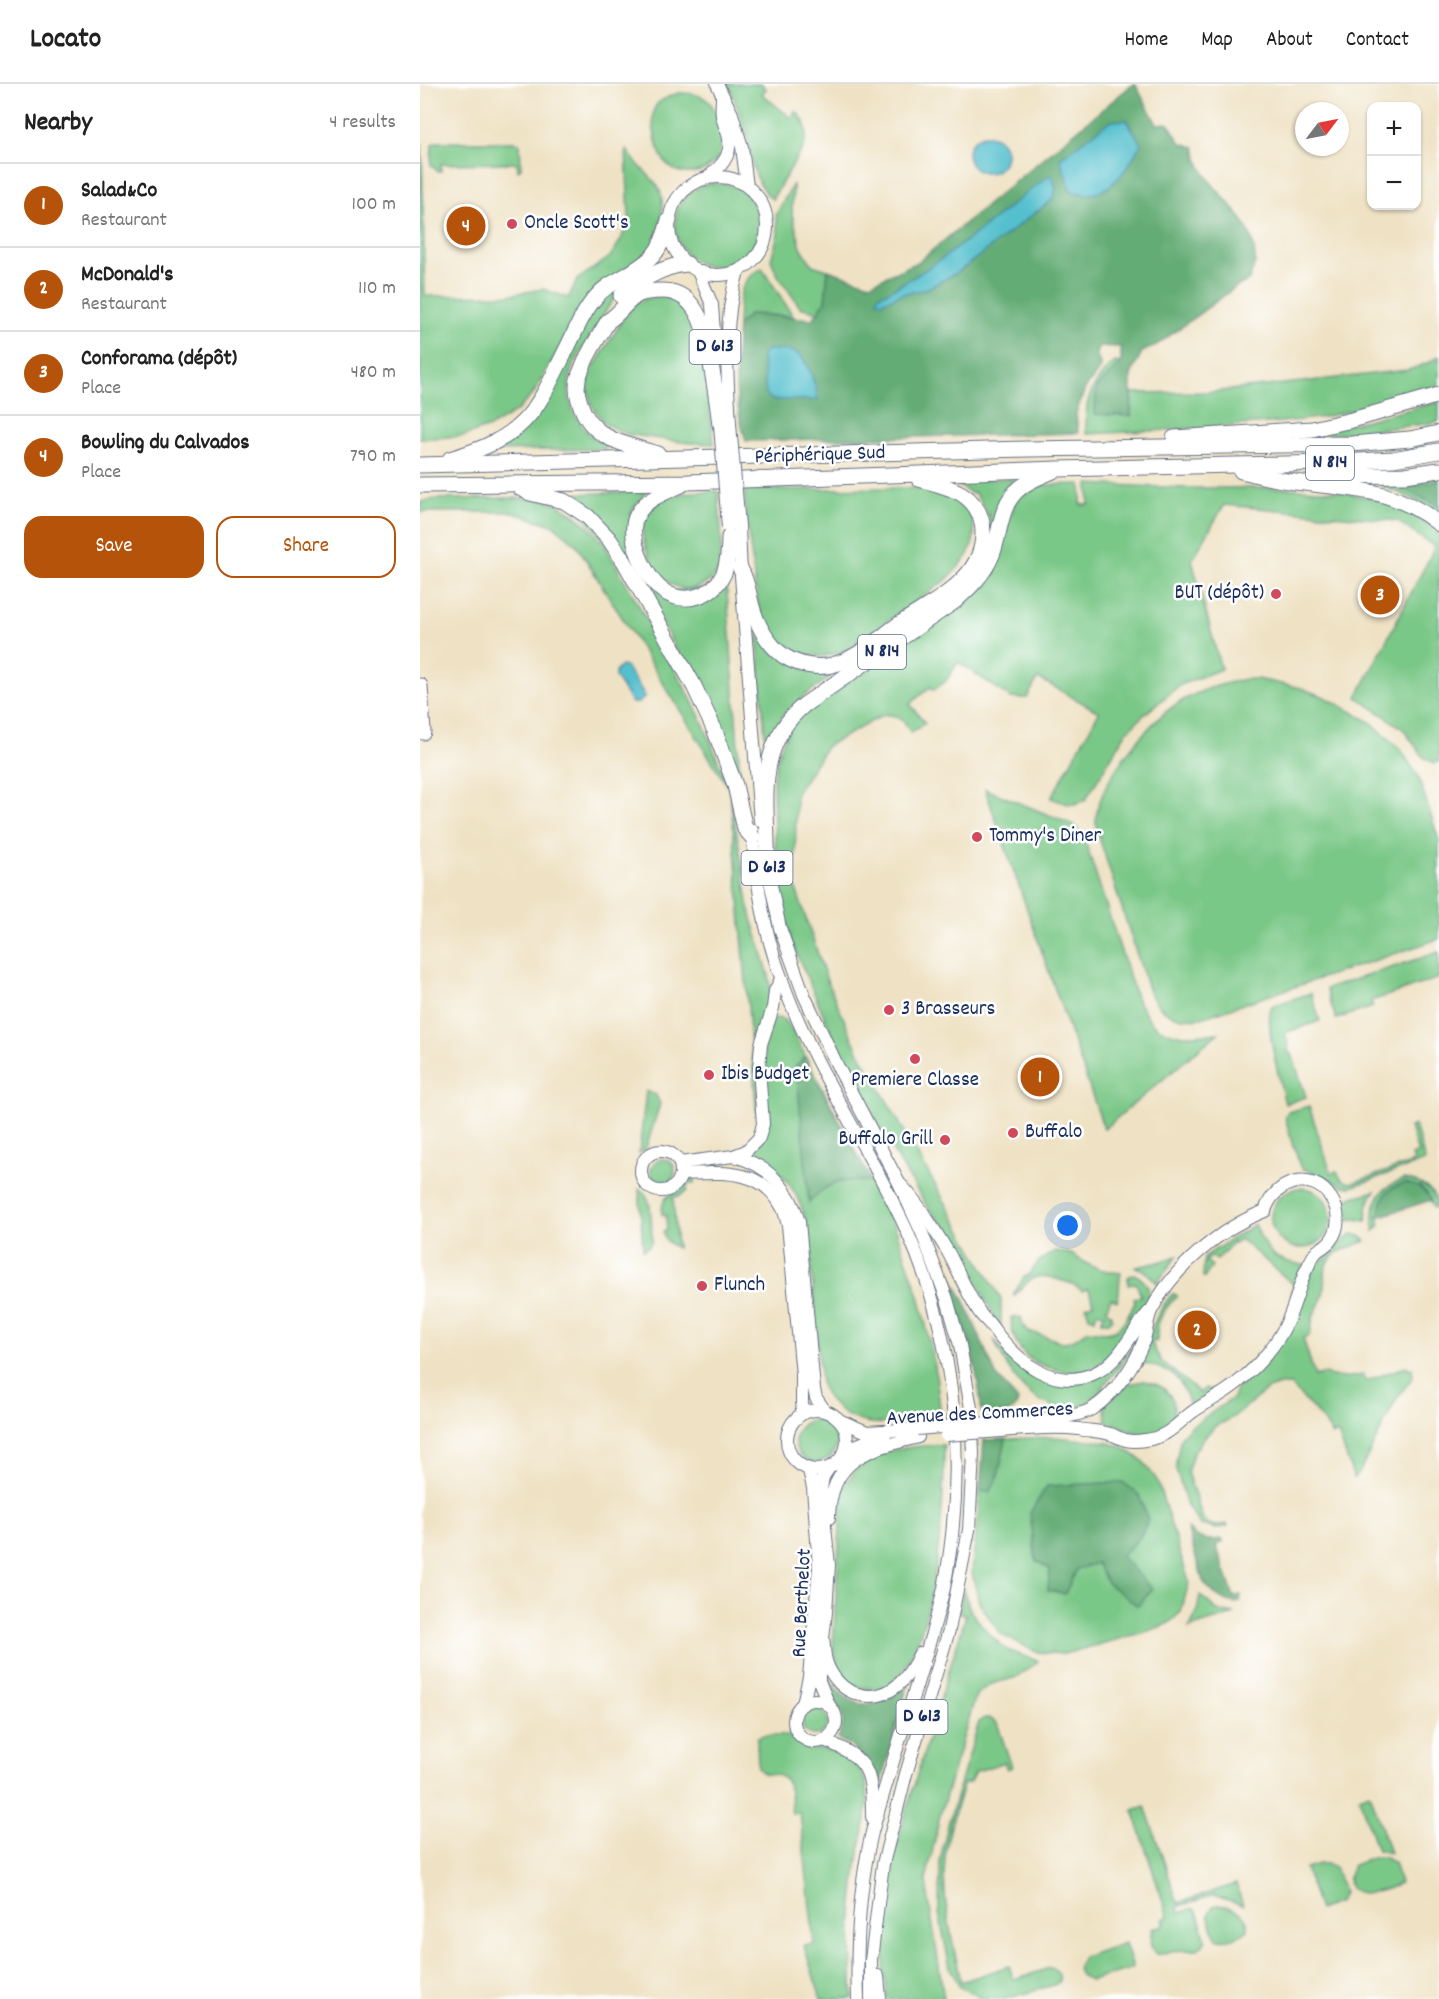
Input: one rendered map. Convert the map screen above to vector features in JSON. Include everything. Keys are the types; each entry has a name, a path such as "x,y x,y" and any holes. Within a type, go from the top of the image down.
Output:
{"highway":[{"name":"N 814","path":"425,465 488,446 523,423 541,401 576,330 595,298 608,286 652,259 664,239 669,220"},
{"name":"N 814","path":"672,458 612,441 598,433 585,416 578,394 578,378 608,321 611,309 622,295 634,285 665,269 692,268"},
{"name":"N 814","path":"608,321 615,317 627,302 649,291 668,291 684,298 697,312 705,333 725,425"},
{"name":"N 814","path":"1137,448 1158,439 1281,432 1332,425 1439,395"},
{"name":"N 814","path":"1137,448 1352,444 1410,439 1439,433"},
{"name":"Périphérique Sud","path":"425,465 1137,448"},
{"name":"N 814","path":"1221,466 1361,462 1439,451"},
{"name":"N 814","path":"1221,466 1281,479 1295,476 1405,475 1439,470"},
{"name":"Périphérique Sud","path":"420,485 688,482 1058,469 1221,466"},
{"name":"N 814","path":"767,865 768,838 764,795 770,758 785,724 812,699 955,602 985,569 993,553 1007,502 1019,488 1058,469"},
{"name":"N 814","path":"740,568 746,579 751,605 763,633 785,656 817,667 830,666 851,658 952,588 972,569 982,548 983,524 980,515 970,501 953,489 895,474"},
{"path":"1281,479 1341,486 1382,495 1413,507 1439,524"},
{"name":"N 814","path":"688,482 656,495 636,517 633,529 635,541 644,566 660,588 680,598 688,599 714,588 724,572 732,530"},
{"name":"N 814","path":"515,484 530,493 564,501 587,516 609,539 624,561 694,686 715,731 735,785 745,829 753,838"},
{"path":"420,686 423,732"}],"main road":[{"path":"706,178 718,169 729,150 729,139 722,116 719,90"},
{"path":"719,90 732,114 742,147 747,186"},
{"path":"724,177 737,180 747,186 760,200 767,217 767,233 760,252 749,264 738,271 724,275 711,275 692,268 674,248 671,240 669,220 672,208 682,193 695,182 706,178 724,177"},
{"name":"D 613","path":"692,268 712,305 725,425 753,838 762,907 781,979 802,1029 908,1233 940,1328 954,1413 956,1488 951,1547 935,1622 872,1832 860,1895 858,1999"},
{"name":"D 613","path":"725,425 730,308 738,271"},
{"name":"D 613","path":"732,530 740,568 760,826 780,928 804,995 839,1069 899,1183 932,1259 955,1322 970,1408 972,1488 969,1530 960,1585 949,1630 906,1773 883,1864 871,1960 871,1999"},
{"path":"781,979 775,991 773,1008 760,1050 762,1131 759,1138 746,1150 733,1156 680,1168 741,1174 765,1187 782,1207 788,1225 802,1375 802,1413"},
{"path":"733,1156 746,1159 773,1176 780,1183 795,1208 799,1222 814,1389 816,1398 825,1411"},
{"name":"Avenue des Commerces","path":"843,1456 850,1449 865,1441 918,1433 1001,1426 1059,1417 1092,1409 1121,1381 1132,1364 1144,1339 1150,1312 1157,1300 1185,1265 1211,1240 1265,1211 1272,1195 1289,1184 1305,1182 1321,1188 1332,1198 1338,1220 1334,1234 1330,1241 1316,1252 1305,1272 1287,1322 1266,1354 1237,1384 1192,1413 1171,1432 1146,1440 1125,1440 1113,1434 1075,1429 1001,1426"},
{"path":"899,1183 915,1200 948,1253 980,1314 1010,1351 1026,1364 1058,1378 1070,1379 1080,1378 1100,1370 1121,1352 1150,1312"},
{"path":"825,1411 840,1420 847,1438 845,1450 843,1456 829,1468 809,1470 795,1462 790,1456 786,1436 789,1426 802,1413 825,1411"},
{"name":"Avenue des Commerces","path":"840,1420 867,1432 918,1433"},
{"path":"829,1552 829,1509 832,1492 846,1468 858,1457 877,1447 918,1433"},
{"name":"Rue Berthelot","path":"829,1468 823,1478 821,1489 829,1552 819,1681 829,1705"},
{"name":"Rue Berthelot","path":"803,1704 809,1677 819,1567 813,1488 809,1470"},
{"path":"823,1637 825,1659 842,1686 861,1696 874,1697 885,1694 900,1683 919,1656 935,1622"},
{"path":"819,1700 829,1705 835,1713 836,1724 832,1734 816,1742 807,1740 799,1734 795,1717 803,1704 807,1701 819,1700"},
{"path":"824,1740 852,1754 866,1771 871,1781 873,1796 872,1832"},
{"path":"877,1906 876,1952 880,1999"}],"green space":[{"path":"728,84 762,84 766,89 762,94 791,118 796,111 805,124 806,138 803,148 772,199 756,176 745,129"},
{"path":"1133,84 1157,124 1168,123 1181,143 1195,147 1199,163 1207,177 1247,229 1253,244 1255,262 1249,280 1158,344 1142,352 1131,375 1131,416 1095,414 1096,388 1121,363 1121,347 1099,346 1096,353 1101,367 1085,389 1076,413 1078,433 746,441 737,398 738,325 750,314 813,319 825,302 828,270 870,284 918,262"},
{"path":"678,93 695,94 704,98 713,107 719,120 722,135 720,152 714,162 701,171 690,173 674,169 662,158 656,141 652,121 655,107 662,100"},
{"path":"437,142 517,142 520,144 521,168 518,171 517,163 441,164 441,171 437,171 431,165 432,144"},
{"path":"420,144 422,144 425,296 508,295 543,289 568,298 578,279 610,257 621,240 629,217 626,148 657,185 662,199 660,224 654,246 584,306 533,394 517,411 492,426 464,436 420,439"},
{"path":"717,183 740,190 752,202 759,225 752,248 740,260 717,267 694,260 682,248 675,225 682,202 694,190"},
{"path":"793,184 792,214 801,247 812,265 828,270 825,302 818,312 800,307 777,274 771,260 778,234 776,215"},
{"path":"762,268 793,316 750,314 738,325 741,292 748,279"},
{"path":"626,280 572,367 570,376 570,398 576,417 589,433 606,446 605,449 489,451 512,438 599,300"},
{"path":"651,297 665,297 686,306 700,331 714,444 688,443 626,434 605,424 591,404 588,379 593,368 628,311 638,302"},
{"path":"1439,356 1439,386 1324,417 1191,429 1086,434 1086,412 1091,392 1104,372 1116,362 1121,363 1096,388 1131,416 1132,393 1212,392 1408,370 1428,363"},
{"path":"1439,402 1439,421 1432,423 1350,433 1306,435"},
{"path":"1439,478 1439,514 1412,498 1383,487 1381,484 1383,482"},
{"path":"1013,479 1014,482 1009,486 1000,503 994,528 990,527 988,515 975,493 972,494 949,480"},
{"path":"1439,481 1439,506 1401,488"},
{"path":"1081,484 1081,505 1089,505 1088,484 1185,488 1285,488 1337,491 1377,499 1399,507 1421,519 1439,533 1439,762 1435,763 1424,758 1403,729 1357,697 1435,547 1397,521 1224,505 1192,560 1221,669 1180,685 1127,731 1086,799 1072,804 1051,798 1099,712 1038,678 1027,698 1011,698 958,662 946,681 934,690 930,687 910,704 925,723 911,733 900,719 893,715 883,715 827,746 796,793 795,886 826,978 857,1049 1001,1299 1001,1330 949,1234 925,1203 891,1148 846,1066 792,943 777,866 773,777 781,746 792,724 804,712 969,597 986,581 997,563 1015,502 1036,485"},
{"path":"920,488 938,491 948,494 964,506 973,522 974,532 973,542 964,560 945,581 849,648 836,654 815,656 791,648 773,634 763,619 755,585 744,490"},
{"path":"718,491 721,522 719,568 715,576 706,584 684,589 674,586 657,571 646,549 643,538 645,518 656,504 670,496 690,492"},
{"path":"645,492 630,516 658,592 724,588 727,591 739,775 644,587 567,496 567,494"},
{"path":"436,499 539,499 557,504 584,523 606,547 688,693 703,723 730,790 576,544 553,525 510,512 420,512 420,502"},
{"path":"757,635 776,655 850,663 804,696 783,715 766,749"},
{"path":"1246,679 1301,688 1327,698 1372,723 1401,750 1418,776 1439,840 1439,939 1201,1018 1184,1018 1163,1010 1148,989 1098,834 1096,820 1105,788 1115,771 1154,723 1180,702 1196,694"},
{"path":"985,789 1074,825 1084,838 1137,1000 1153,1024 1176,1034 1218,1033 1104,1129"},
{"path":"730,790 749,908 769,976 771,992 770,1007 758,1033 757,1116"},
{"path":"1439,952 1439,978 1371,1001 1373,1007 1336,1019 1326,989"},
{"path":"1311,993 1320,1021 1285,1033 1289,1047 1287,1048 1292,1054 1306,1097 1285,1104 1271,1038 1270,1013 1272,1006"},
{"path":"774,1019 783,1019 790,1027 895,1226 920,1299 935,1366 941,1416 889,1423 857,1420 843,1413 831,1402 821,1385 808,1229 804,1215 795,1193 782,1175 752,1152 760,1139 764,1044"},
{"path":"805,1057 872,1182 845,1181 830,1185 809,1203 796,1066"},
{"path":"646,1091 656,1095 660,1104 646,1148 639,1153"},
{"path":"1309,1106 1331,1173 1337,1171 1344,1181 1352,1183 1414,1162 1412,1155 1418,1153 1410,1127 1415,1125 1425,1161 1351,1187 1342,1186 1324,1176 1303,1169 1299,1164 1295,1147 1293,1147 1285,1116 1288,1112"},
{"path":"663,1159 671,1163 675,1171 671,1179 663,1183 655,1179 651,1171 655,1163"},
{"path":"694,1177 694,1183 687,1184 687,1191 673,1197 677,1248 664,1237 663,1231 667,1230 666,1215 662,1215 662,1208 666,1198 683,1182"},
{"path":"1405,1179 1429,1189 1438,1203 1436,1207 1434,1208 1426,1192 1419,1186 1378,1217 1380,1225 1374,1231 1374,1212 1378,1198 1388,1187"},
{"path":"1405,1183 1420,1188 1431,1200 1378,1217 1381,1204 1388,1191"},
{"path":"1301,1188 1318,1193 1326,1201 1331,1218 1326,1235 1318,1243 1301,1248 1284,1243 1276,1235 1271,1218 1276,1201 1284,1193"},
{"path":"639,1189 647,1197 651,1220 652,1241 643,1250"},
{"path":"1375,1191 1369,1202 1366,1221 1349,1220 1345,1199"},
{"path":"1255,1224 1272,1254 1285,1261 1304,1265 1292,1296 1291,1291 1294,1285 1240,1239 1235,1244 1233,1242 1217,1260 1211,1256 1206,1261 1212,1266 1203,1277 1204,1257"},
{"path":"1353,1234 1366,1241 1336,1253 1326,1265 1323,1296 1313,1317 1310,1335 1303,1338 1315,1376 1323,1374 1343,1378 1363,1375 1366,1381 1407,1366 1408,1369 1412,1368 1413,1377 1397,1398 1358,1475 1354,1478 1338,1433 1333,1435 1320,1416 1290,1385 1268,1389 1233,1417 1213,1428 1193,1454 1187,1472 1203,1519 1211,1525 1227,1524 1228,1526 1217,1529 1201,1525 1187,1506 1176,1469 1181,1437 1190,1427 1233,1398 1236,1388 1255,1372 1309,1275 1318,1263"},
{"path":"930,1236 965,1302 996,1375 1018,1401 1013,1410 1009,1412 982,1414 969,1345"},
{"path":"1055,1251 1070,1254 1098,1269 1121,1273 1117,1301 1111,1298 1106,1310 1111,1314 1112,1319 1109,1322 1101,1322 1104,1314 1097,1312 1095,1319 1089,1317 1086,1306 1093,1304 1089,1289 1082,1291 1075,1285 1060,1280 1044,1276 1034,1278 1013,1295 1025,1276 1027,1277 1039,1261"},
{"path":"1177,1256 1157,1283 1145,1271 1136,1267 1156,1263"},
{"path":"1134,1274 1146,1284 1149,1292 1146,1308 1124,1339 1098,1365 1084,1371 1064,1371 1037,1363 1021,1350 1013,1332 1011,1318 1021,1317 1028,1331 1062,1342 1071,1341 1089,1330 1107,1332 1118,1328 1135,1303 1134,1299 1141,1296 1136,1283 1128,1285 1128,1277"},
{"path":"1172,1294 1177,1296 1161,1316 1157,1341 1151,1342 1161,1361 1200,1393 1205,1388 1216,1392 1190,1406 1183,1388 1174,1376 1161,1368 1142,1363 1156,1318"},
{"path":"1137,1337 1129,1355 1094,1398 1083,1405 1066,1408 1053,1406 1030,1394 1012,1374 994,1339 1013,1361 1037,1378 1065,1384 1079,1383 1112,1369 1124,1358"},
{"path":"1144,1381 1160,1386 1172,1398 1173,1417 1166,1428 1161,1432 1148,1435 1106,1422 1105,1404 1128,1384"},
{"path":"816,1420 824,1421 831,1426 836,1433 836,1449 831,1456 824,1461 816,1462 808,1461 801,1456 796,1449 795,1441 796,1433 801,1426 808,1421"},
{"path":"1054,1437 1106,1442 1120,1446 1142,1460 1157,1480 1189,1582 1181,1612 1169,1623 1152,1630 1064,1654 1036,1652 1000,1634 979,1602 972,1573 980,1491 989,1492 997,1480 1006,1439"},
{"path":"1006,1439 997,1480 989,1492 980,1491 984,1440"},
{"path":"944,1445 943,1501 935,1574 917,1642 904,1668 887,1686 876,1689 857,1686 842,1674 833,1648 842,1491 861,1466 882,1453 920,1446"},
{"path":"1123,1482 1139,1495 1148,1520 1140,1537 1121,1556 1152,1589 1138,1606 1107,1583 1097,1563 1077,1569 1065,1594 1048,1590 1050,1569 1036,1561 1030,1513 1047,1486"},
{"path":"1187,1528 1202,1538 1220,1539 1223,1542 1216,1545 1234,1597 1241,1595 1240,1601 1236,1603 1221,1598 1213,1593 1203,1581"},
{"path":"963,1589 971,1612 989,1634 1007,1650 1038,1661 1017,1677 991,1684 976,1695 940,1815 926,1881 944,1999 887,1999 884,1923 888,1881 901,1828 966,1615 959,1612"},
{"path":"1200,1595 1218,1611 1235,1614 1189,1628 1197,1612"},
{"path":"824,1669 835,1687 846,1697 864,1704 873,1704 891,1697 908,1684 879,1790 873,1773 864,1759 853,1748 838,1739 843,1724 842,1714 826,1687"},
{"path":"815,1709 824,1713 828,1722 824,1731 815,1735 806,1731 802,1722 806,1713"},
{"path":"984,1718 997,1723 1012,1767 1007,1769 1004,1762 975,1772 969,1783 964,1783 950,1829 945,1858 945,1889 948,1920 961,1982 1009,1966 1014,1980 1049,1968 1054,1968 1059,1978 1059,1982 1054,1985 1006,1999 983,1999 960,1987 950,1968 939,1913 940,1860 949,1821 979,1722"},
{"path":"763,1735 788,1735 809,1750 836,1752 851,1761 863,1775 867,1791 867,1808 858,1858 852,1919 853,1999 821,1999 804,1946 814,1944 800,1813 792,1814 790,1791 785,1780 774,1774 764,1774 758,1768 757,1739"},
{"path":"1370,1793 1390,1853 1377,1850 1359,1797"},
{"path":"1145,1806 1178,1903 1236,1884 1243,1905 1213,1895 1177,1907 1179,1913 1193,1908 1197,1911 1206,1940 1200,1948 1157,1954 1151,1945 1152,1929 1165,1924 1163,1919 1168,1917 1133,1810"},
{"path":"1375,1857 1384,1857 1394,1863 1400,1883 1372,1893 1355,1891 1350,1886 1349,1877 1353,1865"},
{"path":"1319,1864 1335,1868 1344,1891 1339,1902 1319,1910 1305,1868"},
{"path":"1219,1905 1243,1915 1248,1924 1248,1930 1233,1938 1216,1938 1208,1915 1213,1906"},
{"path":"1125,1943 1133,1968 1091,1981 1081,1976 1078,1966 1083,1957"}],"water":[{"path":"1127,120 1141,144 1120,177 1096,193 1071,191 1060,158 1110,121"},
{"path":"987,135 1001,140 1006,154 1001,168 987,173 973,168 968,154 973,140"},
{"path":"1051,174 1056,188 1053,199 958,272 926,289 902,294 882,302 877,301 878,296 946,256"},
{"path":"768,350 790,351 801,356 811,374 818,400 772,400 766,394 762,355"},
{"path":"621,666 626,667 644,694 644,698 638,703 632,703 615,677 615,672"}],"place":[{"name":"Oncle Scott's","path":"512,224"},
{"name":"Bowling du Calvados","path":"466,226"},
{"name":"BUT (dépôt)","path":"1276,594"},
{"name":"Conforama (dépôt)","path":"1380,595"},
{"name":"Tommy's Diner","path":"977,837"},
{"name":"3 Brasseurs","path":"889,1010"},
{"name":"Premiere Classe","path":"915,1059"},
{"name":"Ibis Budget","path":"709,1075"},
{"name":"Salad&Co","path":"1040,1077"},
{"name":"Buffalo","path":"1013,1133"},
{"name":"Buffalo Grill","path":"945,1140"},
{"name":"Flunch","path":"702,1286"},
{"name":"McDonald's","path":"1197,1330"}]}
